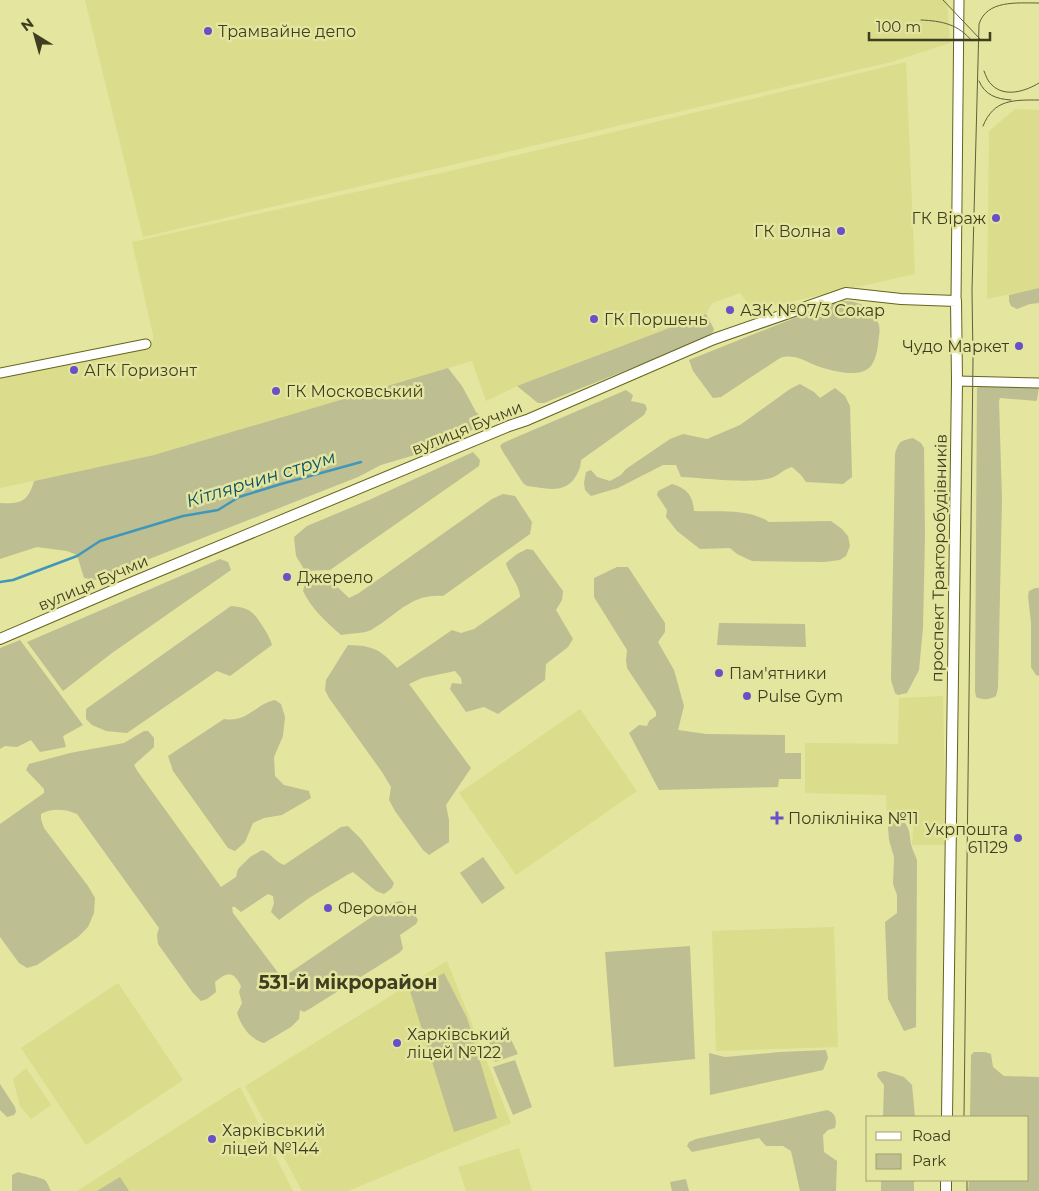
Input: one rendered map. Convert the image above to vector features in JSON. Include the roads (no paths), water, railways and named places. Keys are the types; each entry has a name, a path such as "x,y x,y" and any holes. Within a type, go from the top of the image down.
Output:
{"street":[{"name":"проспект Тракторобудівників","path":"947,1116 957,381 959,0"},
{"name":"вулиця Бучми","path":"0,639 156,572 515,423 527,420 714,339 846,293 901,299 956,301"},
{"path":"0,373 146,344"},
{"path":"957,381 1039,383"}],"waterway":[{"name":"Кітлярчин струм","path":"0,582 13,580 77,556 100,541 183,516 218,510 239,497 361,462"}],"tram line":[{"path":"943,0 981,40"},
{"path":"964,1116 973,359 972,290 979,24 983,16 995,7 1003,4 1039,3"},
{"path":"921,20 949,24 967,35 972,41"},
{"path":"984,71 991,84 1003,91 1022,91 1039,83"},
{"path":"979,81 988,93 1001,99 1011,100"},
{"path":"983,126 987,117 1005,103 1021,100 1039,100"},
{"path":"967,1181 967,1191"}],"place":[{"name":"Трамвайне депо","path":"208,31"},
{"name":"ГК Віраж","path":"996,218"},
{"name":"ГК Волна","path":"841,231"},
{"name":"АЗК №07/3 Сокар","path":"730,310"},
{"name":"ГК Поршень","path":"594,319"},
{"name":"Чудо Маркет","path":"1019,346"},
{"name":"АГК Горизонт","path":"74,370"},
{"name":"ГК Московський","path":"276,391"},
{"name":"Джерело","path":"287,577"},
{"name":"Пам'ятники","path":"719,673"},
{"name":"Pulse Gym","path":"747,696"},
{"name":"Поліклініка №11","path":"777,818"},
{"name":"Укрпошта 61129","path":"1018,838"},
{"name":"Феромон","path":"328,908"},
{"name":"Харківський ліцей №122","path":"397,1043"},
{"name":"Харківський ліцей №144","path":"212,1139"}],"district":[{"name":"531-й мікрорайон","path":"348,982"}]}
